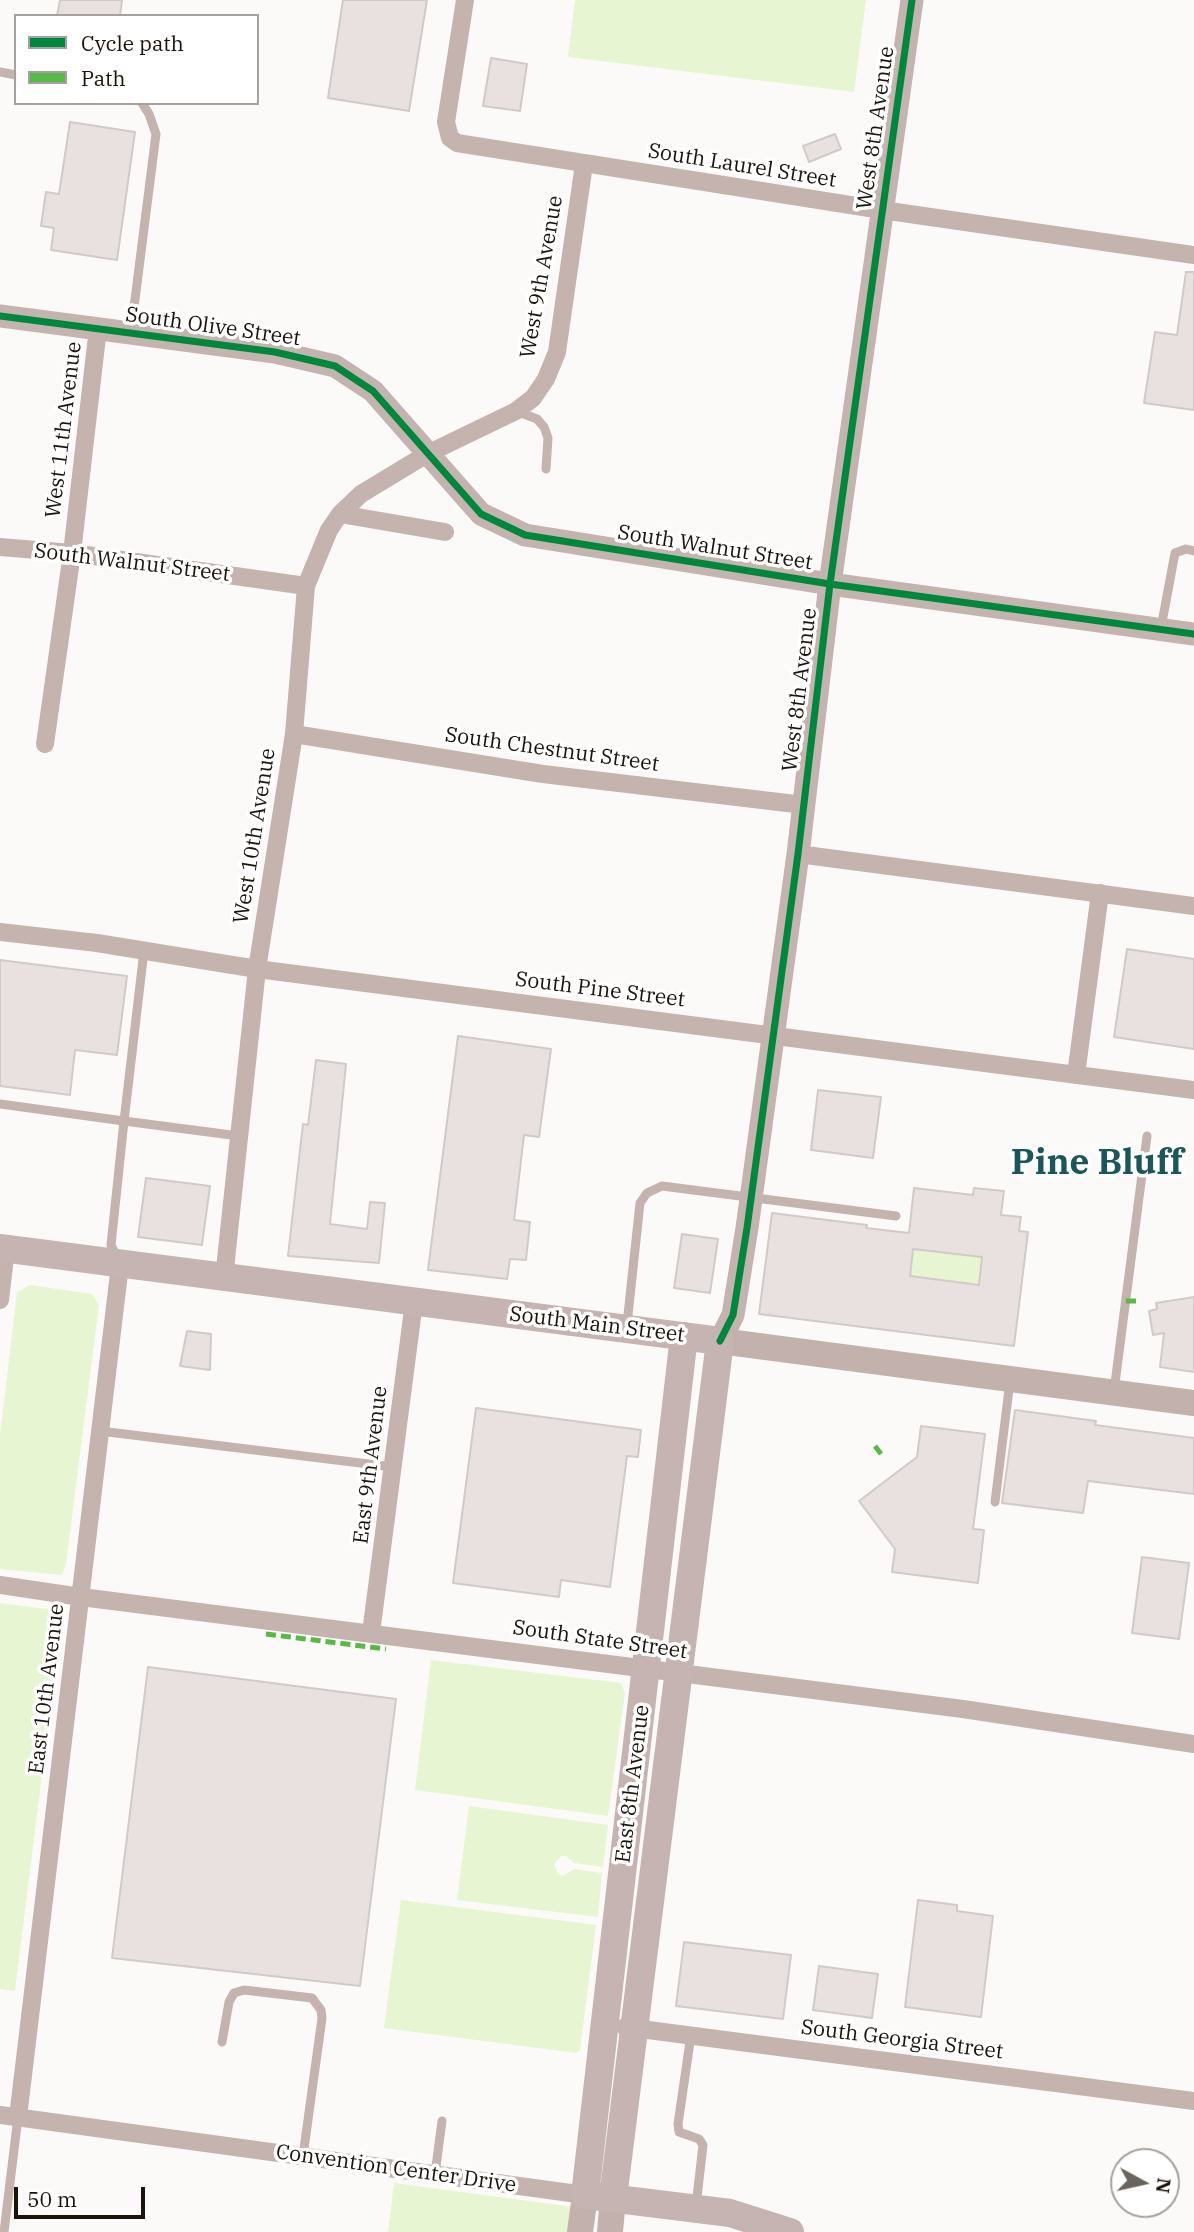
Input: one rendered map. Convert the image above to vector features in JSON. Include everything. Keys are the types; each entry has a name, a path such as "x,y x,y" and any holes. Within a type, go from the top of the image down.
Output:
{"main road":[{"name":"South Main Street","path":"3,1249 1194,1403"},
{"name":"East 8th Avenue","path":"580,2232 684,1336"},
{"name":"East 8th Avenue","path":"610,2232 720,1340"},
{"name":"Convention Center Drive","path":"585,2195 730,2213 790,2232"}],"street":[{"name":"South Laurel Street","path":"465,0 446,122 450,138 465,146 882,211 1194,255"},
{"name":"West 8th Avenue","path":"720,1340 733,1315 751,1198 798,854 830,584 912,0"},
{"name":"West 9th Avenue","path":"427,454 516,411 533,398 546,379 557,352 584,164"},
{"name":"South Olive Street","path":"0,316 275,352 335,366 373,391 427,454"},
{"name":"West 11th Avenue","path":"45,744 72,553 98,328"},
{"name":"South Walnut Street","path":"427,454 481,513 525,535 830,584 1194,634"},
{"name":"West 10th Avenue","path":"224,1278 257,969 294,734 306,586 329,530 340,514 361,494 427,454"},
{"path":"340,514 445,532"},
{"name":"South Walnut Street","path":"0,547 72,553 306,586"},
{"name":"South Chestnut Street","path":"294,734 543,774 804,805"},
{"path":"798,854 1194,906"},
{"path":"1076,1075 1100,893"},
{"name":"South Pine Street","path":"0,932 257,969 1194,1090"},
{"path":"0,1300 3,1249"},
{"name":"East 10th Avenue","path":"9,2116 81,1597 120,1265"},
{"name":"East 9th Avenue","path":"371,1633 414,1302"},
{"name":"South State Street","path":"0,1585 963,1709 1194,1744"},
{"name":"South Georgia Street","path":"604,2024 1194,2101"},
{"name":"Convention Center Drive","path":"9,2116 585,2195"}],"lane":[{"path":"131,332 156,134 143,105"},
{"path":"516,411 537,419 544,427 548,438 545,470"},
{"path":"1161,630 1175,553 1194,551"},
{"path":"120,1265 111,1245 144,951"},
{"path":"0,1104 239,1136"},
{"path":"1114,1393 1147,1136"},
{"path":"626,1329 640,1203 647,1192 662,1186 896,1216"},
{"path":"995,1502 1011,1379"},
{"path":"100,1431 393,1468"},
{"path":"222,2042 229,2001 233,1993 244,1990 312,1998 321,2010 303,2156"},
{"path":"691,2035 678,2124 679,2132 699,2139 703,2145 695,2209"},
{"path":"4,2232 9,2116"},
{"path":"435,2174 442,2121"}],"green space":[{"path":"575,0 866,0 854,92 568,57"},
{"path":"913,1249 982,1257 979,1285 910,1276"},
{"path":"30,1285 92,1294 99,1305 66,1564 62,1575 0,1569 0,1436 17,1292"},
{"path":"0,1603 54,1610 61,1623 15,1991 0,1989"},
{"path":"431,1660 621,1683 625,1693 608,1816 415,1790"},
{"path":"469,1806 608,1825 603,1867 574,1863 566,1856 561,1856 554,1864 558,1874 563,1876 574,1869 602,1873 598,1917 457,1900"},
{"path":"401,1900 596,1925 580,2050 576,2053 384,2028"},
{"path":"394,2183 573,2207 569,2232 388,2232"}],"building":[{"path":"60,0 122,0 120,14 57,14"},
{"path":"343,0 427,0 409,111 328,98"},
{"path":"491,58 527,64 520,111 483,106"},
{"path":"70,122 135,132 117,260 51,250 54,228 41,226 46,192 59,194"},
{"path":"835,134 841,149 809,162 803,146"},
{"path":"1186,272 1194,272 1194,410 1144,403 1155,332 1177,335"},
{"path":"1127,949 1194,959 1194,1049 1114,1037"},
{"path":"0,960 127,976 117,1055 75,1050 70,1095 0,1086"},
{"path":"458,1036 551,1049 539,1137 524,1135 514,1220 530,1222 526,1260 510,1259 507,1279 428,1270"},
{"path":"316,1060 346,1064 330,1224 367,1229 370,1202 385,1203 379,1263 288,1256 303,1124 308,1125"},
{"path":"818,1090 881,1097 873,1158 811,1150"},
{"path":"146,1178 210,1186 202,1245 138,1237"},
{"path":"914,1188 973,1195 974,1188 1004,1191 1001,1215 1021,1217 1019,1231 1028,1232 1014,1346 759,1314 772,1213 909,1233","holes":["913,1249 982,1257 979,1285 910,1276"]},
{"path":"682,1234 718,1239 710,1293 674,1288"},
{"path":"1194,1297 1194,1372 1160,1367 1164,1333 1153,1335 1149,1311 1157,1309 1156,1303"},
{"path":"187,1331 211,1334 210,1370 180,1366"},
{"path":"476,1408 641,1430 638,1457 627,1456 610,1587 561,1580 559,1597 453,1583"},
{"path":"1015,1410 1096,1421 1095,1425 1194,1438 1194,1494 1088,1481 1083,1513 1002,1503"},
{"path":"921,1426 985,1434 973,1529 984,1530 978,1583 892,1572 895,1549 859,1501 917,1457"},
{"path":"1142,1557 1189,1563 1179,1639 1132,1633"},
{"path":"148,1667 396,1699 360,1986 112,1958"},
{"path":"918,1900 957,1905 957,1911 993,1916 981,2017 905,2007"},
{"path":"684,1942 791,1955 783,2019 676,2006"},
{"path":"819,1966 878,1974 872,2018 813,2010"}],"marked path":[{"path":"1126,1301 1140,1301"},
{"path":"875,1446 881,1454"},
{"path":"266,1634 386,1649"}],"cycle path":[{"path":"720,1341 733,1315 747,1228 798,854 830,584 912,0"},
{"path":"0,316 275,352 335,366 373,391 481,514 525,535 830,584 1194,634"}],"district":[{"name":"Pine Bluff","path":"1097,1164"}]}
